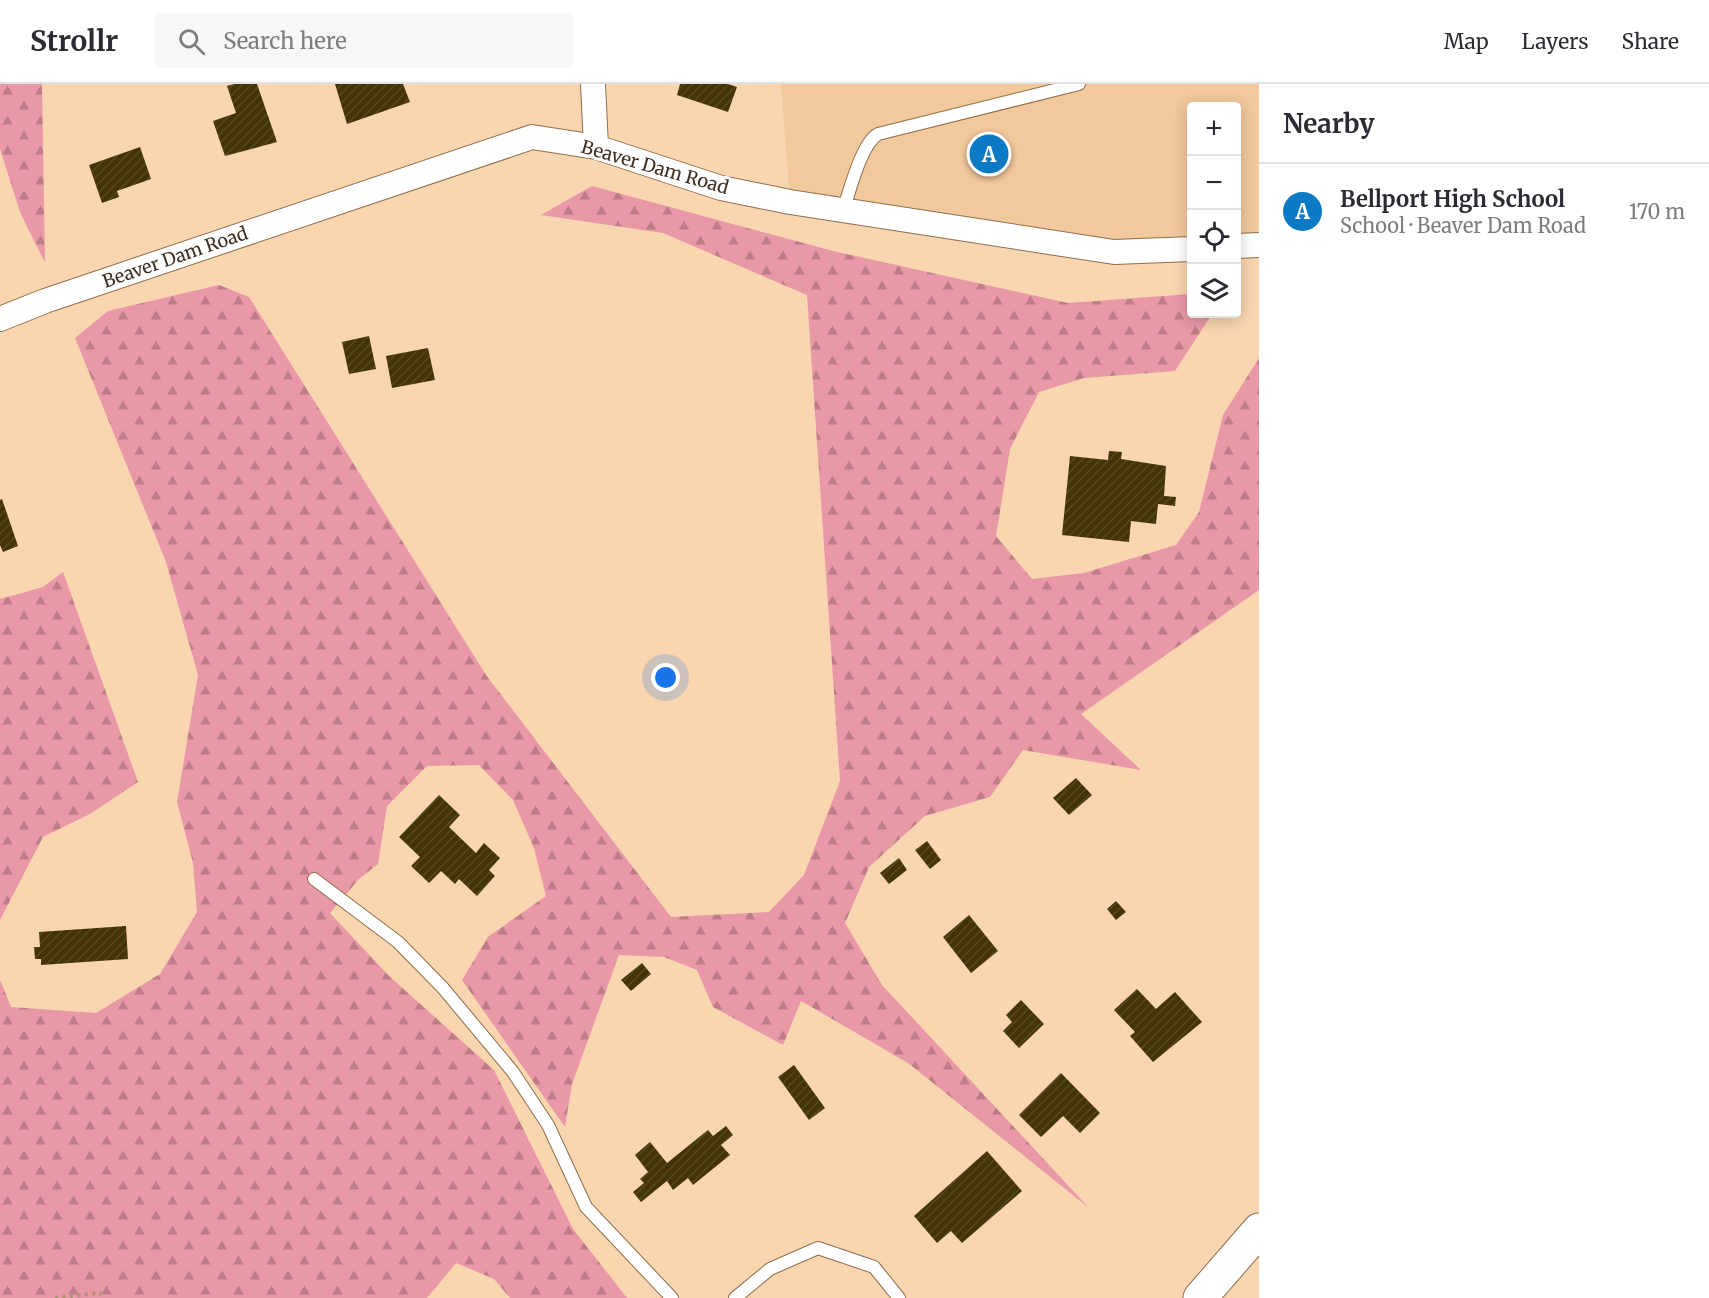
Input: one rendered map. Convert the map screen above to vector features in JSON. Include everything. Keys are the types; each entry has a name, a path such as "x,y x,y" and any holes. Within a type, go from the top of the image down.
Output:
{"main road":[{"path":"1200,1298 1259,1230"}],"street":[{"path":"593,84 596,147"},
{"name":"Beaver Dam Road","path":"0,319 45,301 532,137 596,147 720,188 843,210 1114,252 1187,249"},
{"path":"1241,246 1259,244"}],"lane":[{"path":"843,210 857,168 873,137 878,134 1079,84"},
{"path":"314,879 398,942 443,988 519,1081 548,1125 586,1207 672,1298"},
{"path":"735,1298 770,1269 818,1248 874,1267 899,1298"}],"path":[{"path":"55,1298 100,1293 103,1298"}],"shaded area":[{"path":"781,84 1259,84 1259,244 1241,246 1241,102 1187,102 1187,248 1114,252 790,202"}],"green space":[{"path":"0,84 42,84 45,263 20,212 0,149"},
{"path":"592,186 833,251 1068,303 1187,294 1187,318 1209,318 1175,371 1084,378 1039,392 1010,449 996,536 1032,579 1084,573 1176,545 1199,512 1223,415 1259,358 1259,590 1081,714 1141,770 1023,750 990,797 925,816 869,867 845,923 882,985 1089,1208 908,1063 801,1001 783,1045 713,1007 697,970 664,957 619,955 572,1084 565,1127 462,980 488,937 546,896 534,848 513,800 479,765 427,766 387,806 378,864 359,879 330,913 389,976 494,1070 573,1229 627,1298 510,1298 494,1279 456,1263 427,1298 0,1298 0,980 11,1007 96,1013 160,974 197,912 193,863 177,802 198,675 166,562 75,338 108,311 219,285 249,297 486,675 671,917 769,912 804,875 840,781 807,295 663,233 541,215"},
{"path":"63,572 138,782 90,814 43,837 0,920 0,599 43,587"}],"building":[{"path":"257,84 277,142 225,156 213,121 236,113 227,86"},
{"path":"335,84 403,84 410,102 347,124"},
{"path":"680,84 728,84 737,87 728,112 677,95"},
{"path":"140,147 151,179 117,191 119,197 102,203 89,165"},
{"path":"369,336 376,369 349,374 342,342"},
{"path":"428,348 435,380 392,388 386,356"},
{"path":"1109,451 1122,452 1121,459 1166,466 1164,496 1176,497 1175,506 1158,504 1156,524 1131,521 1129,542 1062,535 1070,456 1108,460"},
{"path":"2,499 18,546 3,552 0,545 0,500"},
{"path":"1076,778 1092,795 1069,815 1053,798"},
{"path":"439,795 460,815 449,827 476,853 484,843 500,858 489,870 495,876 477,896 459,879 455,884 441,871 429,883 411,866 420,857 399,837"},
{"path":"927,841 941,860 930,869 915,850"},
{"path":"899,858 907,870 889,884 880,873"},
{"path":"1116,901 1126,912 1116,920 1107,909"},
{"path":"969,915 998,951 971,973 943,937"},
{"path":"126,926 128,959 41,965 41,959 35,959 34,947 40,947 39,932"},
{"path":"642,963 651,974 631,991 621,980"},
{"path":"1137,989 1156,1009 1175,992 1202,1022 1153,1062 1130,1036 1135,1032 1114,1010"},
{"path":"1021,1000 1044,1024 1019,1048 1003,1031 1012,1022 1006,1015"},
{"path":"794,1065 825,1108 809,1120 778,1077"},
{"path":"1061,1073 1100,1113 1080,1133 1063,1116 1041,1137 1019,1115"},
{"path":"726,1126 733,1135 721,1145 730,1155 693,1185 688,1178 673,1190 667,1181 641,1202 633,1192 644,1183 640,1179 648,1172 635,1155 650,1142 667,1163 708,1130 713,1136"},
{"path":"987,1151 1022,1191 962,1243 951,1231 937,1243 914,1216"}],"place":[{"name":"Bellport High School","path":"989,154"}]}
